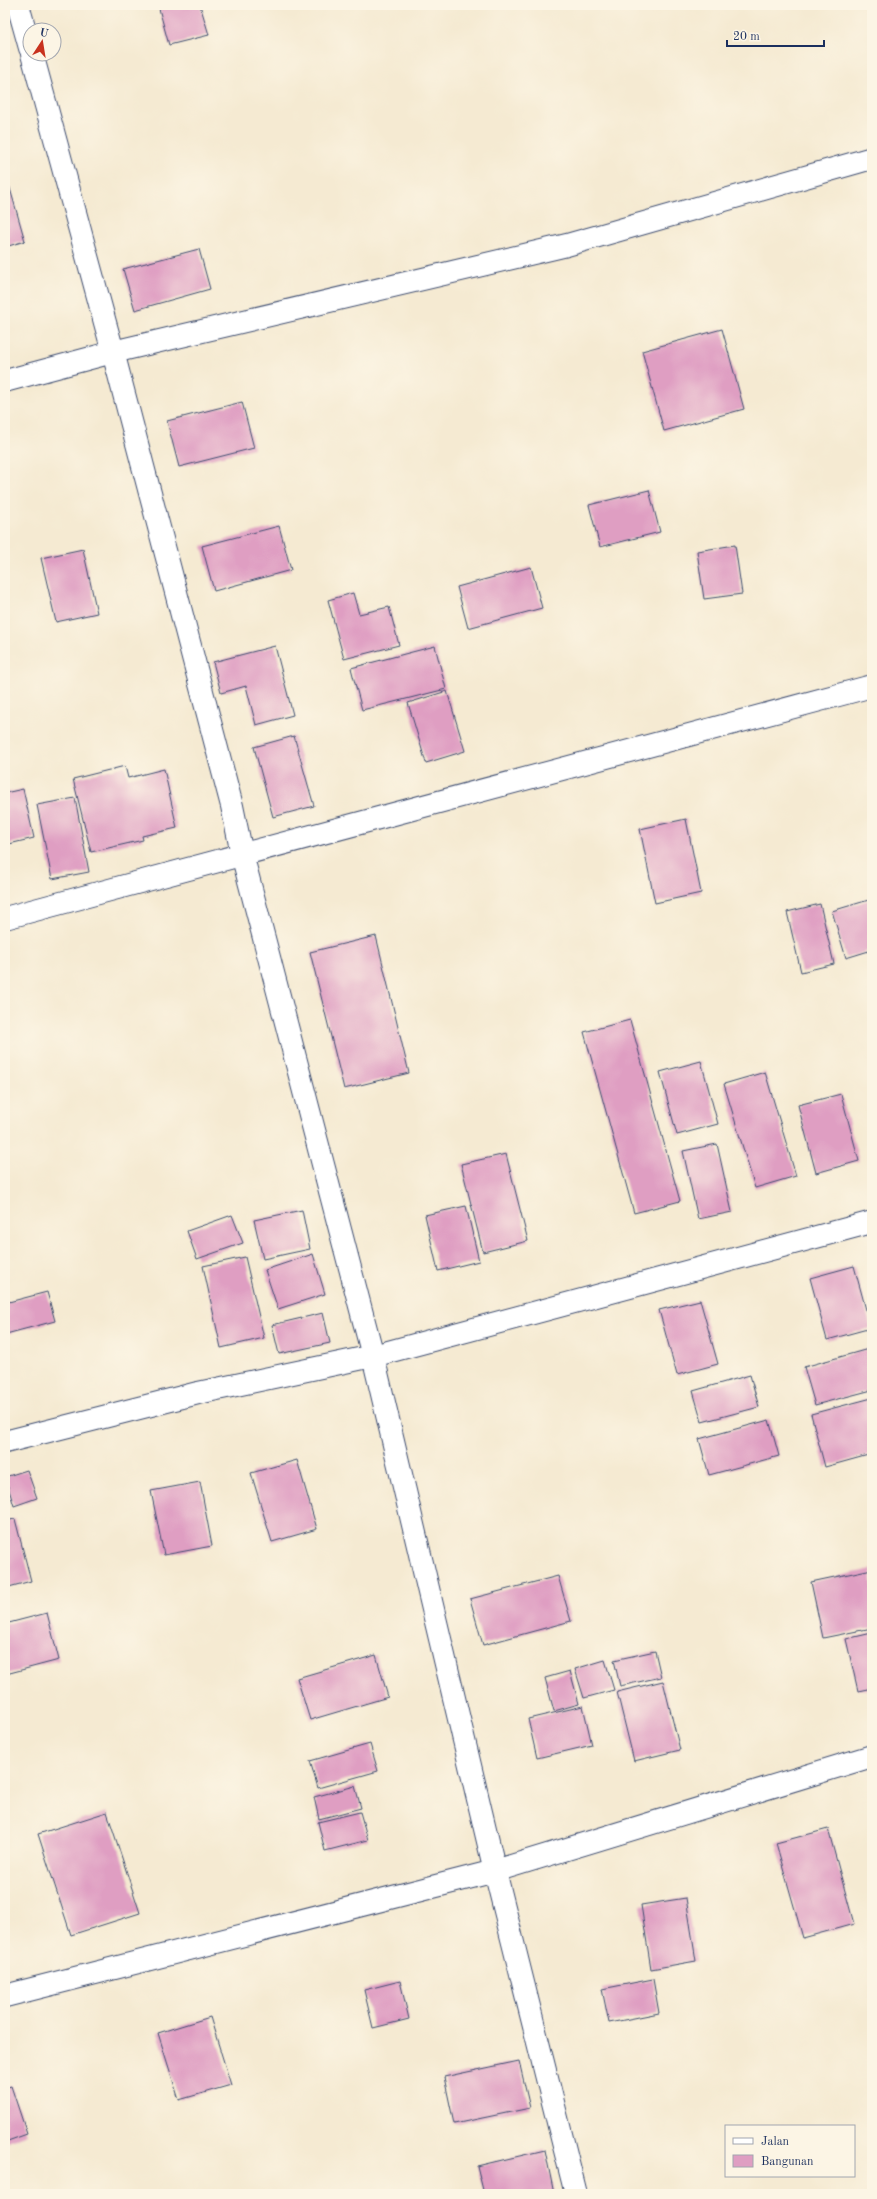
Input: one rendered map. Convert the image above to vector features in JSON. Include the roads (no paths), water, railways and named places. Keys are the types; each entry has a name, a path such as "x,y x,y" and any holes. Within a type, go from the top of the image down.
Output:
{"street":[{"path":"18,5 23,22"},
{"path":"34,62 113,352 232,806 242,854 373,1356 495,1870 576,2194"},
{"path":"5,381 113,352 567,245 872,158"},
{"path":"5,918 872,686"},
{"path":"5,1442 198,1393 373,1356 872,1222"},
{"path":"5,1996 495,1870 872,1756"}]}
